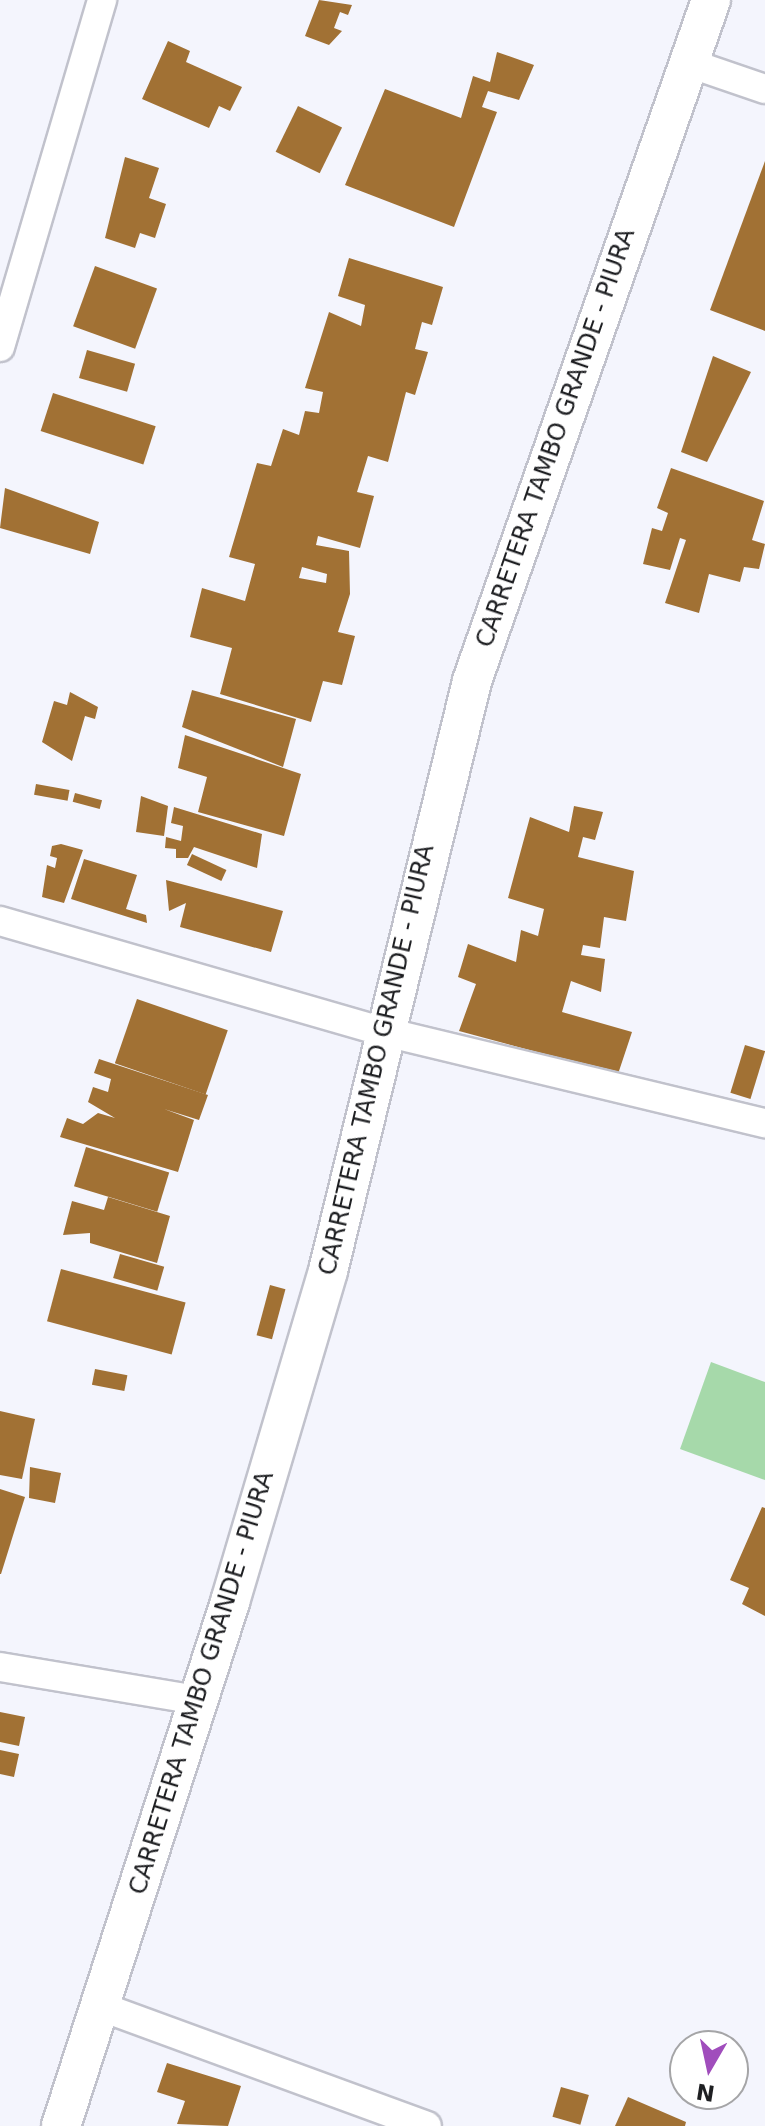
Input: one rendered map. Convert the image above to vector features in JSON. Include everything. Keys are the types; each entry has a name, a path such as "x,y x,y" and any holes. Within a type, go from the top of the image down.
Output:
{"main road":[{"name":"CARRETERA TAMBO GRANDE - PIURA","path":"61,2126 198,1700 328,1271 472,681 711,0"}],"street":[{"path":"0,347 102,0"},
{"path":"689,63 765,89"},
{"path":"0,921 385,1032 765,1123"},
{"path":"0,1667 198,1700"},
{"path":"99,2006 427,2126"}],"green space":[{"path":"711,1362 765,1382 765,1480 680,1449"}],"building":[{"path":"319,0 352,5 348,15 340,12 334,28 342,31 329,45 305,36"},
{"path":"168,41 190,51 186,62 242,87 230,111 219,106 209,128 142,99"},
{"path":"497,52 534,65 519,100 488,91 482,107 497,112 454,227 345,185 385,89 461,118 473,76 490,82"},
{"path":"298,106 342,127 320,173 276,152"},
{"path":"125,157 159,168 149,198 166,204 155,238 140,233 135,248 105,238"},
{"path":"765,161 765,331 710,310"},
{"path":"349,258 443,287 432,325 422,322 415,349 428,352 415,395 406,392 388,462 368,456 357,492 374,496 360,548 318,536 316,545 349,551 350,594 338,632 355,636 342,685 323,681 311,722 220,694 232,648 190,637 202,588 245,601 255,564 229,557 257,463 271,466 283,429 299,435 305,411 319,413 323,392 305,388 329,312 361,326 365,305 338,296","holes":["302,567 327,574 326,583 299,578"]},
{"path":"95,266 157,289 135,349 73,326"},
{"path":"87,350 135,364 127,392 79,378"},
{"path":"713,356 751,372 707,462 681,452"},
{"path":"53,393 156,426 143,464 41,431"},
{"path":"671,468 764,501 752,540 765,544 759,569 744,567 740,582 709,574 699,613 665,603 686,540 680,538 670,570 643,564 652,528 662,531 668,513 657,508"},
{"path":"5,488 99,522 90,554 0,528"},
{"path":"192,690 296,719 283,767 182,727"},
{"path":"70,692 98,707 95,719 85,716 72,761 42,742 54,701 67,705"},
{"path":"185,735 301,774 284,836 198,812 207,777 178,768"},
{"path":"36,784 69,790 68,801 34,795"},
{"path":"75,793 102,800 100,809 73,802"},
{"path":"141,796 168,806 164,836 136,832"},
{"path":"574,806 603,812 595,840 583,837 578,857 634,871 626,921 604,917 600,948 583,945 581,955 605,959 601,992 571,981 562,1012 632,1032 618,1074 459,1031 476,984 458,977 468,944 516,962 521,930 538,936 544,909 508,898 530,817 569,832"},
{"path":"174,807 262,834 257,868 194,847 188,858 176,858 176,849 165,848 166,837 181,841 183,826 171,823"},
{"path":"61,844 83,850 64,903 42,897 47,865 55,868 57,858 50,856 52,846"},
{"path":"192,854 226,870 221,881 187,865"},
{"path":"84,859 137,875 126,909 146,915 147,923 71,899"},
{"path":"166,880 283,911 271,952 180,927 186,903 169,911"},
{"path":"137,999 228,1030 206,1095 115,1063"},
{"path":"745,1045 765,1051 750,1099 730,1093"},
{"path":"99,1059 208,1095 199,1120 164,1109 194,1120 178,1172 60,1137 67,1118 83,1124 98,1113 115,1118 88,1102 93,1087 108,1092 111,1079 94,1073"},
{"path":"86,1147 169,1172 157,1212 74,1186"},
{"path":"108,1197 170,1216 157,1263 90,1243 90,1233 63,1235 72,1201 104,1210"},
{"path":"120,1254 164,1267 157,1291 113,1278"},
{"path":"61,1269 186,1302 172,1355 47,1321"},
{"path":"270,1285 285,1289 272,1339 257,1335"},
{"path":"95,1369 127,1375 124,1391 92,1385"},
{"path":"0,1411 35,1419 22,1479 0,1475"},
{"path":"30,1467 61,1473 55,1503 29,1498"},
{"path":"0,1489 25,1497 1,1574 0,1574"},
{"path":"762,1507 765,1508 765,1616 742,1604 749,1588 730,1580"},
{"path":"0,1712 25,1717 19,1746 0,1742"},
{"path":"0,1750 19,1754 14,1777 0,1774"},
{"path":"167,2063 241,2086 228,2126 177,2124 185,2101 157,2092"},
{"path":"561,2087 589,2095 580,2125 552,2117"},
{"path":"628,2097 686,2122 685,2126 615,2126"}]}
